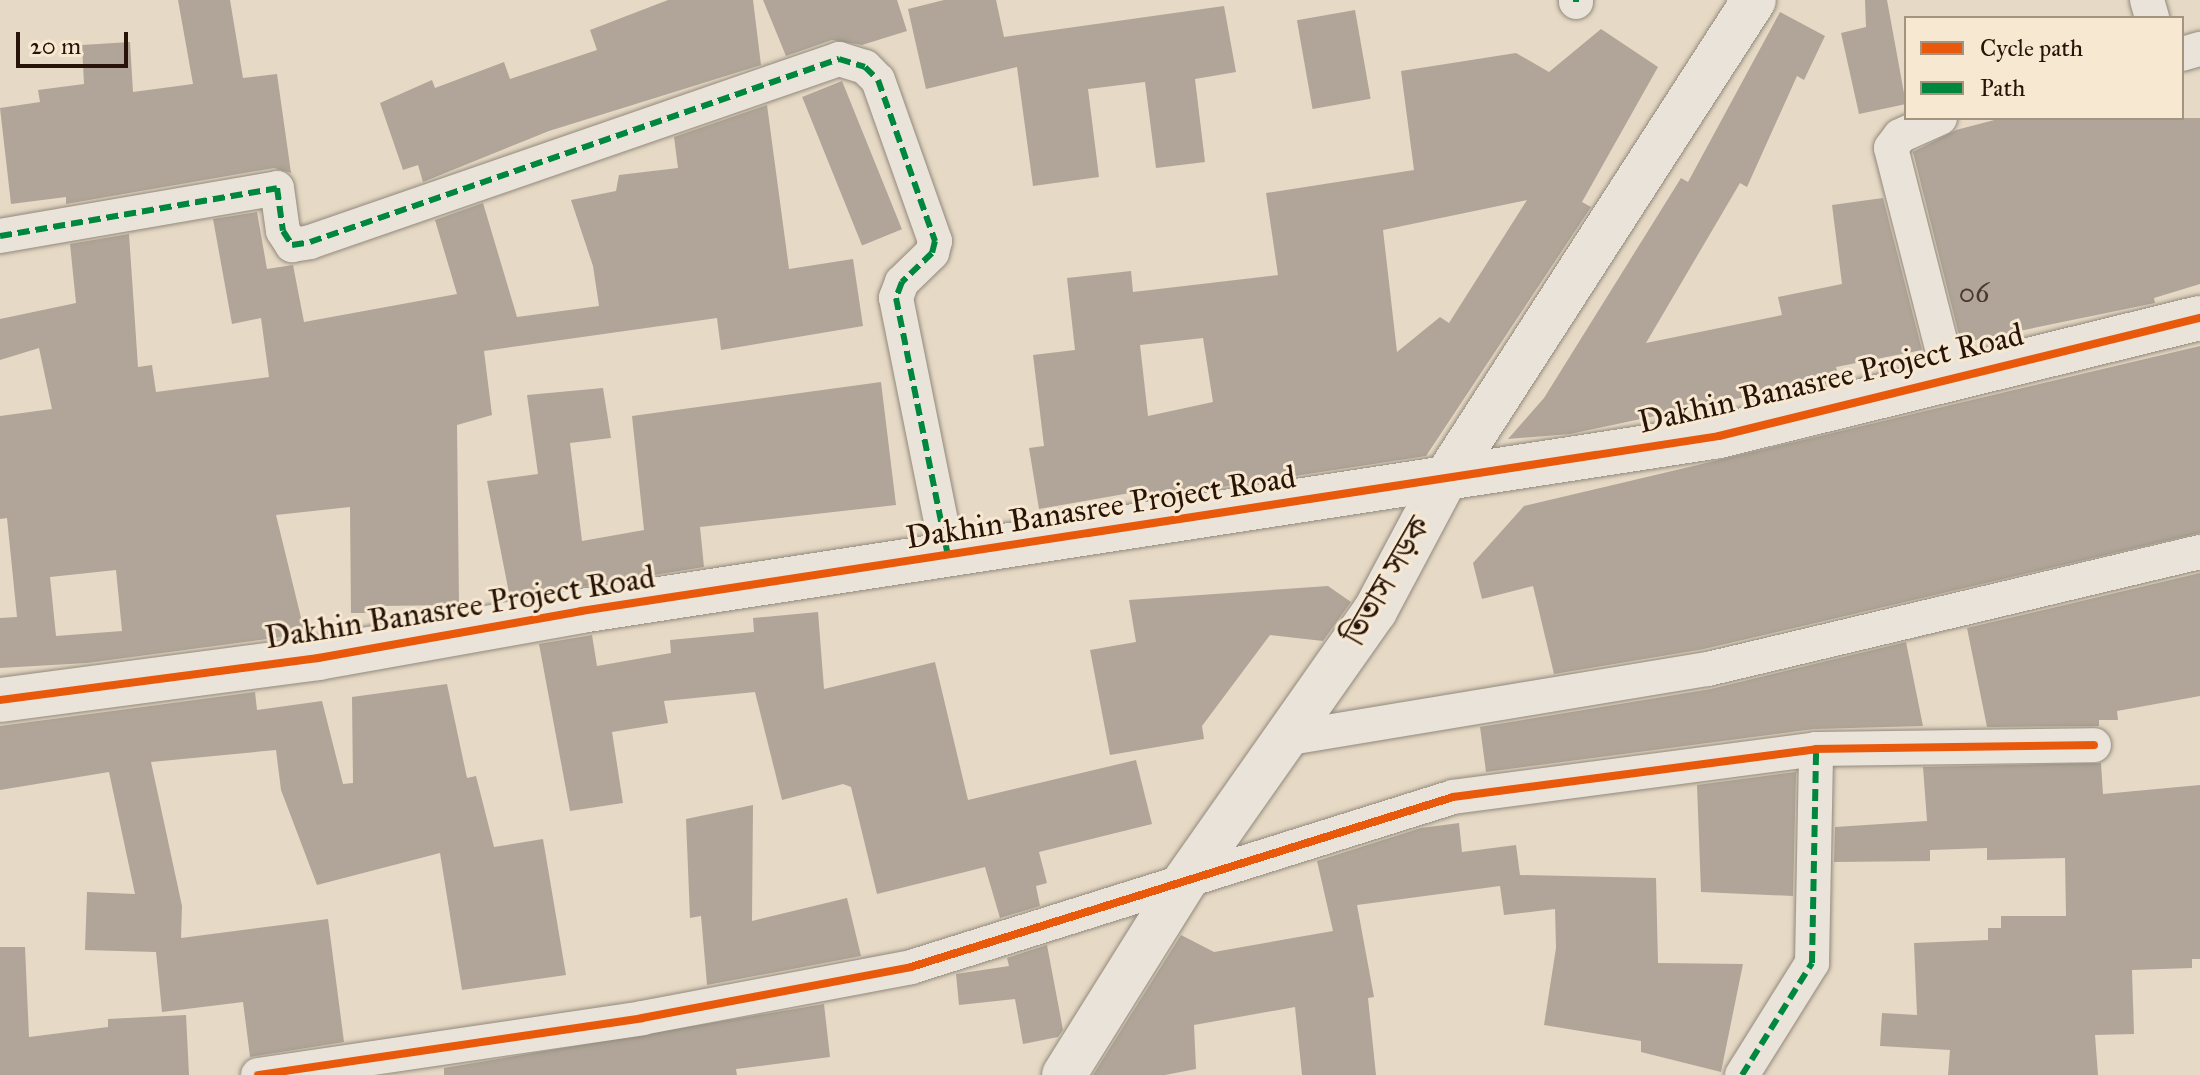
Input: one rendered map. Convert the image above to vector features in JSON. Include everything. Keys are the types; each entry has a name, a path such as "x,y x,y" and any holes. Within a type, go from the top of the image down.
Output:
{"street":[{"name":"তিতাস সড়ক","path":"1064,1075 1185,881 1375,611 1444,481 1754,0"},
{"path":"1,229 277,188 283,231 292,245 310,242 839,59 865,67 878,80 935,241 932,253 902,282 896,298 948,555"},
{"path":"1936,120 1900,136 1891,148 1949,376"},
{"name":"Dakhin Banasree Project Road","path":"0,700 318,658 948,555 1444,481 1719,436 1949,376 2200,318"},
{"path":"1284,739 1708,669 2200,552"},
{"path":"258,1075 642,1018 911,967 1453,797 1816,749 2094,745"},
{"path":"1742,1075 1812,963 1816,749"}],"building":[{"path":"178,0 230,0 243,78 277,74 291,173 274,168 66,204 66,197 11,204 0,108 40,102 38,90 84,84 82,45 130,42 133,92 193,84"},
{"path":"668,0 753,0 761,65 549,131 423,182 418,165 403,170 380,103 432,80 435,88 504,62 510,79 597,50 590,30"},
{"path":"763,0 897,0 907,31 862,45 832,40 786,56"},
{"path":"944,0 996,0 1004,37 1224,6 1236,72 1195,79 1205,162 1156,168 1145,82 1088,89 1099,177 1033,186 1017,67 926,89 908,9"},
{"path":"1865,0 1887,0 1904,104 1859,114 1841,33 1866,27"},
{"path":"1355,10 1371,99 1313,109 1297,20"},
{"path":"1780,12 1825,36 1804,80 1797,76 1747,187 1740,183 1646,343 1782,315 1778,297 1842,284 1832,205 1883,198 1922,350 1836,367 1839,381 1798,391 1796,386 1570,434 1508,439 1544,398 1681,178 1688,182"},
{"path":"1601,29 1658,67 1582,202 1591,207 1426,456 1149,498 1147,490 1039,509 1029,448 1044,446 1033,355 1075,350 1067,278 1131,271 1133,292 1278,275 1266,193 1414,170 1401,71 1516,53 1549,72","holes":["1527,200 1449,323 1440,317 1397,352 1383,230","1203,338 1213,402 1148,416 1140,345"]},
{"path":"842,81 902,229 862,245 802,97"},
{"path":"767,105 789,269 853,259 863,326 721,350 717,318 484,351 492,415 457,425 459,605 380,606 381,613 351,613 350,507 276,515 305,634 87,663 0,668 0,618 17,617 7,518 0,519 0,416 52,409 39,348 0,360 0,319 76,303 70,244 129,234 138,367 152,365 156,392 269,377 261,318 232,324 213,219 257,212 267,269 293,265 304,322 457,294 435,220 483,203 517,317 599,306 593,266 571,200 616,191 619,175 678,168 674,137","holes":["116,570 122,631 56,636 50,577"]},
{"path":"2200,118 2200,284 2154,298 2155,303 1961,343 1913,152 1956,130 1994,120"},
{"path":"2200,346 2200,533 1704,649 1554,674 1533,586 1482,599 1473,563 1524,506"},
{"path":"881,382 896,505 700,527 704,567 510,598 487,481 538,474 527,395 603,388 611,438 570,443 582,541 644,530 632,416"},
{"path":"2200,573 2200,696 2117,711 2118,720 2099,720 2099,726 1987,727 1967,628"},
{"path":"1328,586 1351,602 1323,641 1270,635 1202,726 1204,739 1110,755 1090,650 1136,642 1129,600"},
{"path":"818,612 824,689 935,662 968,800 1136,760 1152,824 1039,852 1047,883 1036,886 1040,906 1000,918 985,867 877,894 851,787 843,784 782,800 755,692 664,701 668,723 612,732 623,803 570,811 539,644 592,635 597,666 671,653 670,640 754,632 753,618"},
{"path":"1906,642 1923,726 1814,729 1486,772 1480,727 1711,689"},
{"path":"447,684 467,778 476,776 494,847 543,839 566,975 462,990 440,853 317,885 281,790 276,750 151,762 182,906 181,938 328,919 344,1042 250,1057 243,1002 162,1012 156,952 85,950 87,892 135,894 109,772 0,790 0,726 255,692 257,710 322,701 343,784 353,783 352,697"},
{"path":"2101,763 2103,794 2200,785 2200,959 2192,959 2192,968 2132,970 2134,1034 2095,1035 2098,1075 1948,1075 1950,1050 1880,1046 1882,1013 1917,1015 1914,943 1988,940 1988,928 2001,928 2001,916 2066,916 2065,858 1987,860 1987,848 1930,850 1930,861 1834,862 1835,827 1927,821 1923,767"},
{"path":"1796,772 1793,896 1701,892 1697,785"},
{"path":"753,805 752,921 847,898 861,956 707,985 701,916 690,918 686,819"},
{"path":"1459,823 1462,852 1516,845 1520,875 1656,878 1658,963 1743,964 1721,1072 1641,1052 1641,1041 1544,1025 1556,948 1555,909 1504,915 1500,886 1357,905 1374,997 1368,998 1376,1075 1302,1075 1295,1007 1194,1025 1196,1069 1165,1075 1093,1075 1181,935 1214,952 1333,931 1317,861 1421,828"},
{"path":"1047,945 1063,1030 1058,1037 1023,1044 1015,999 959,1005 956,974 1009,966 1007,958"},
{"path":"0,947 25,947 29,1037 108,1027 108,1019 186,1015 189,1075 0,1075"},
{"path":"824,1004 830,1057 736,1069 737,1075 444,1075 444,1068"}],"marked path":[{"path":"0,236 277,188 283,231 292,245 310,242 839,59 865,67 878,80 935,241 932,253 902,282 896,298 948,555"},
{"path":"1742,1075 1812,963 1816,749"}],"cycle path":[{"path":"0,700 318,658 581,611 1719,436 2200,318"},
{"path":"258,1075 642,1018 911,967 1453,797 1816,749 2094,745"}]}
